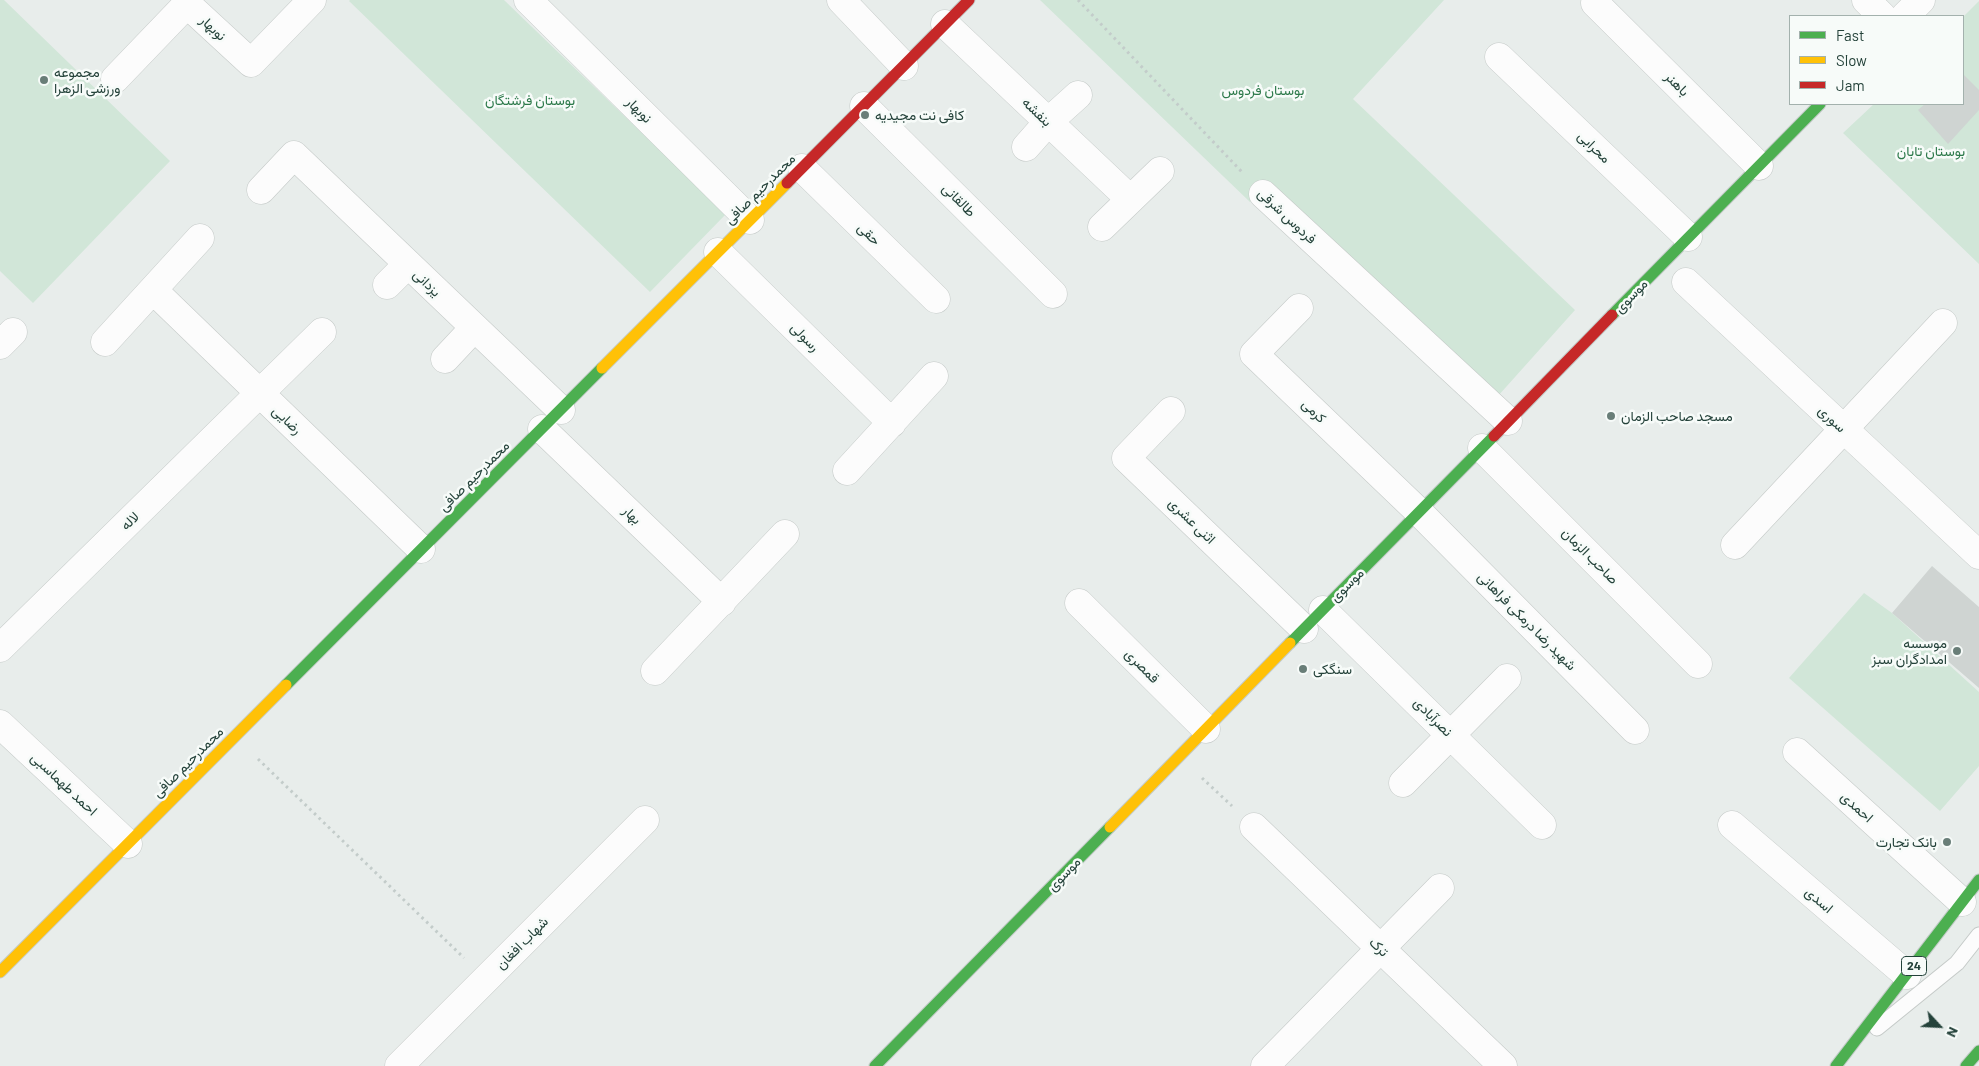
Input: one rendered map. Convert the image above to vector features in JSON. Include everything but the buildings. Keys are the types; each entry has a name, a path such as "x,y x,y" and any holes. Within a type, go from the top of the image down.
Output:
{"main road":[{"name":"محمدرحیم صافی","path":"0,972 969,0"},
{"name":"موسوی","path":"875,1066 1819,105"},
{"name":"24","path":"1836,1066 1979,880"},
{"path":"1966,1066 1979,1051"}],"street":[{"name":"نوبهار","path":"115,79 187,4 251,63 312,0"},
{"name":"نوبهار","path":"528,0 750,220"},
{"path":"841,0 904,66"},
{"path":"1866,0 1881,15"},
{"path":"1906,15 1921,0"},
{"name":"باهنر","path":"1595,3 1759,166"},
{"name":"بنفشه","path":"945,24 1130,199"},
{"name":"محرابی","path":"1499,57 1688,237"},
{"path":"1026,147 1048,122 1078,95"},
{"name":"طالقانی","path":"864,106 1053,294"},
{"name":"یزدانی","path":"261,190 294,155 561,410"},
{"name":"حقی","path":"802,168 936,299"},
{"path":"1102,227 1160,170"},
{"name":"فردوس شرقی","path":"1263,194 1508,421"},
{"path":"105,342 200,238"},
{"name":"رسولی","path":"718,252 892,423"},
{"path":"387,285 408,264"},
{"name":"سوری","path":"1686,282 1979,555"},
{"name":"رضایی","path":"153,290 421,549"},
{"name":"کرمی","path":"1299,308 1254,354 1419,512"},
{"path":"1736,545 1943,323"},
{"path":"445,359 474,328"},
{"name":"لاله","path":"0,648 322,332"},
{"path":"846,471 934,376"},
{"name":"اثنی عشری","path":"1172,411 1126,458 1304,629"},
{"name":"بهار","path":"542,429 722,602"},
{"name":"صاحب الزمان","path":"1482,448 1698,664"},
{"name":"شهید رضا درمکی فراهانی","path":"1419,512 1635,730"},
{"path":"656,671 786,534"},
{"name":"قمصری","path":"1078,603 1206,729"},
{"name":"نصرآبادی","path":"1323,610 1542,825"},
{"path":"1404,783 1507,678"},
{"name":"احمد طهماسبی","path":"0,724 128,844"},
{"name":"احمدی","path":"1797,752 1962,902"},
{"name":"شهاب افغان","path":"415,1061 486,979 644,820"},
{"name":"اسدی","path":"1732,825 1907,975"},
{"name":"ترک","path":"1254,827 1503,1066"},
{"path":"1265,1066 1440,888"}],"lane":[{"path":"1847,1052 1957,963 1979,935"}],"path":[{"name":"فردوس شرقی","path":"1078,0 1263,194"},
{"path":"235,737 486,979"},
{"path":"1179,757 1254,827"}],"green space":[{"name":"مجموعه ورزشی الزهرا","path":"0,0 4,0 170,161 33,303 0,271"},
{"name":"بوستان فرشتگان","path":"350,0 504,0 726,214 650,292"},
{"name":"بوستان فردوس","path":"1040,0 1444,0 1353,99 1575,310 1498,396 1265,186 1250,202"},
{"name":"بوستان تابان","path":"1979,1 1979,264 1843,133 1873,105 1964,105 1964,16"},
{"path":"1864,593 1892,613 1979,692 1979,766 1940,811 1789,678"}],"traffic: fast":[{"path":"1612,315 1819,105"},
{"path":"286,685 602,368"},
{"path":"1290,643 1494,436"},
{"path":"875,1066 1110,827"},
{"path":"1836,1066 1979,880"},
{"path":"1966,1066 1979,1051"}],"traffic: slow":[{"path":"602,368 787,183"},
{"path":"1110,827 1290,643"},
{"path":"0,972 286,685"}],"traffic: jam":[{"path":"787,183 969,0"},
{"path":"1494,436 1612,315"}],"place":[{"name":"مجموعه ورزشی الزهرا","path":"44,80"},
{"name":"کافی نت مجیدیه","path":"865,115"},
{"name":"مسجد صاحب الزمان","path":"1611,416"},
{"name":"موسسه امدادگران سبز","path":"1957,651"},
{"name":"سنگکی","path":"1303,669"},
{"name":"بانک تجارت","path":"1947,842"}]}
